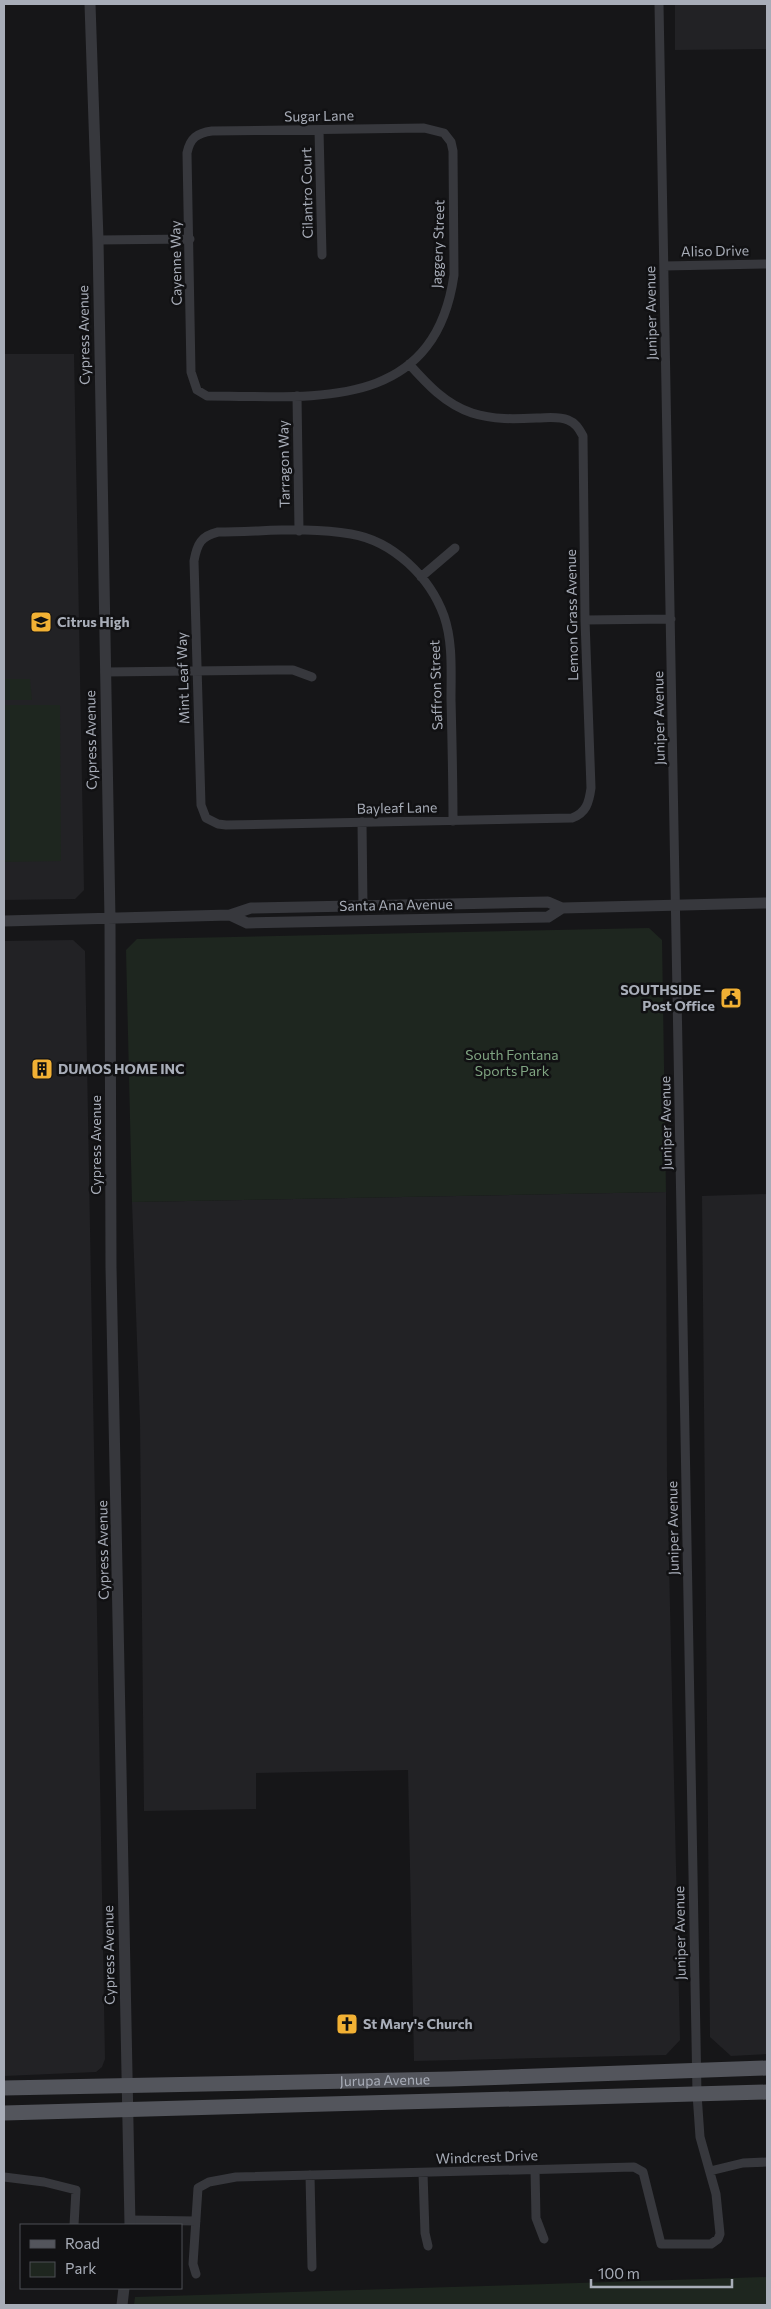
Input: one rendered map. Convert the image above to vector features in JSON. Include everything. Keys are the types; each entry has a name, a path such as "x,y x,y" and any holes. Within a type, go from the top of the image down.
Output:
{"main road":[{"name":"Jurupa Avenue","path":"4,2088 450,2079 767,2068"},
{"name":"Jurupa Avenue","path":"4,2113 767,2092"}],"street":[{"name":"Cypress Avenue","path":"90,4 98,240 110,919 111,1267 130,2223"},
{"name":"Juniper Avenue","path":"659,4 696,2070 700,2136 719,2209 720,2229 718,2239"},
{"name":"Sugar Lane","path":"194,136 212,131 424,128 444,133"},
{"name":"Cilantro Court","path":"319,130 322,254"},
{"name":"Jaggery Street","path":"197,390 207,396 337,395 365,388 389,377 408,364 432,339 443,318 452,292 454,275 453,151 451,142 444,133"},
{"name":"Cayenne Way","path":"194,136 189,144 187,153 191,372 197,390"},
{"path":"98,240 190,239"},
{"name":"Aliso Drive","path":"664,266 767,264"},
{"name":"Lemon Grass Avenue","path":"408,364 439,395 452,404 470,412 487,418 558,418 574,423 583,436 591,788 586,808"},
{"name":"Tarragon Way","path":"297,396 299,531"},
{"name":"Saffron Street","path":"203,537 218,532 337,532 369,539 396,554 421,577 438,603 449,639 454,821"},
{"name":"Mint Leaf Way","path":"203,537 198,544 194,561 195,671 201,805 206,818"},
{"path":"421,577 455,548"},
{"path":"586,620 671,619"},
{"path":"105,672 293,670 312,678"},
{"name":"Bayleaf Lane","path":"206,818 218,824 226,825 572,818 580,815 586,808"},
{"path":"362,822 363,906"},
{"name":"Santa Ana Avenue","path":"4,921 230,915 251,908 548,902 562,908 767,903"},
{"name":"Santa Ana Avenue","path":"230,915 248,924 548,917 562,908"},
{"path":"710,2171 743,2163 767,2162"},
{"name":"Windcrest Drive","path":"196,2221 198,2188 209,2182 224,2178 634,2167 643,2172 661,2244 711,2244 718,2239"},
{"path":"535,2170 536,2218 544,2239"},
{"path":"423,2173 425,2233 428,2246"},
{"path":"310,2175 312,2267"},
{"path":"4,2177 44,2182 76,2190 74,2224"},
{"path":"130,2223 196,2221 193,2264 196,2274"},
{"path":"122,2305 124,2289"}],"shaded area":[{"path":"675,4 767,4 767,49 675,50"},
{"name":"Citrus High","path":"4,354 74,354 84,890 75,899 4,900"},
{"path":"73,940 85,951 105,2059 102,2067 96,2072 4,2076 4,941"},
{"path":"666,1192 667,1477 680,2040 666,2055 414,2061 408,1770 256,1773 256,1809 144,1811 140,1423 132,1202"},
{"path":"767,1194 767,2054 731,2056 710,2037 702,1196"}],"green space":[{"path":"4,679 30,679 32,700 4,700"},
{"path":"4,705 60,705 61,861 4,862"},
{"name":"South Fontana Sports Park","path":"649,928 662,940 666,1192 132,1202 126,950 137,939"},
{"path":"767,2277 767,2305 134,2305 135,2297"}],"place":[{"name":"Citrus High","path":"41,622"},
{"name":"SOUTHSIDE — Post Office","path":"731,998"},
{"name":"DUMOS HOME INC","path":"42,1069"},
{"name":"St Mary's Church","path":"347,2024"}]}
